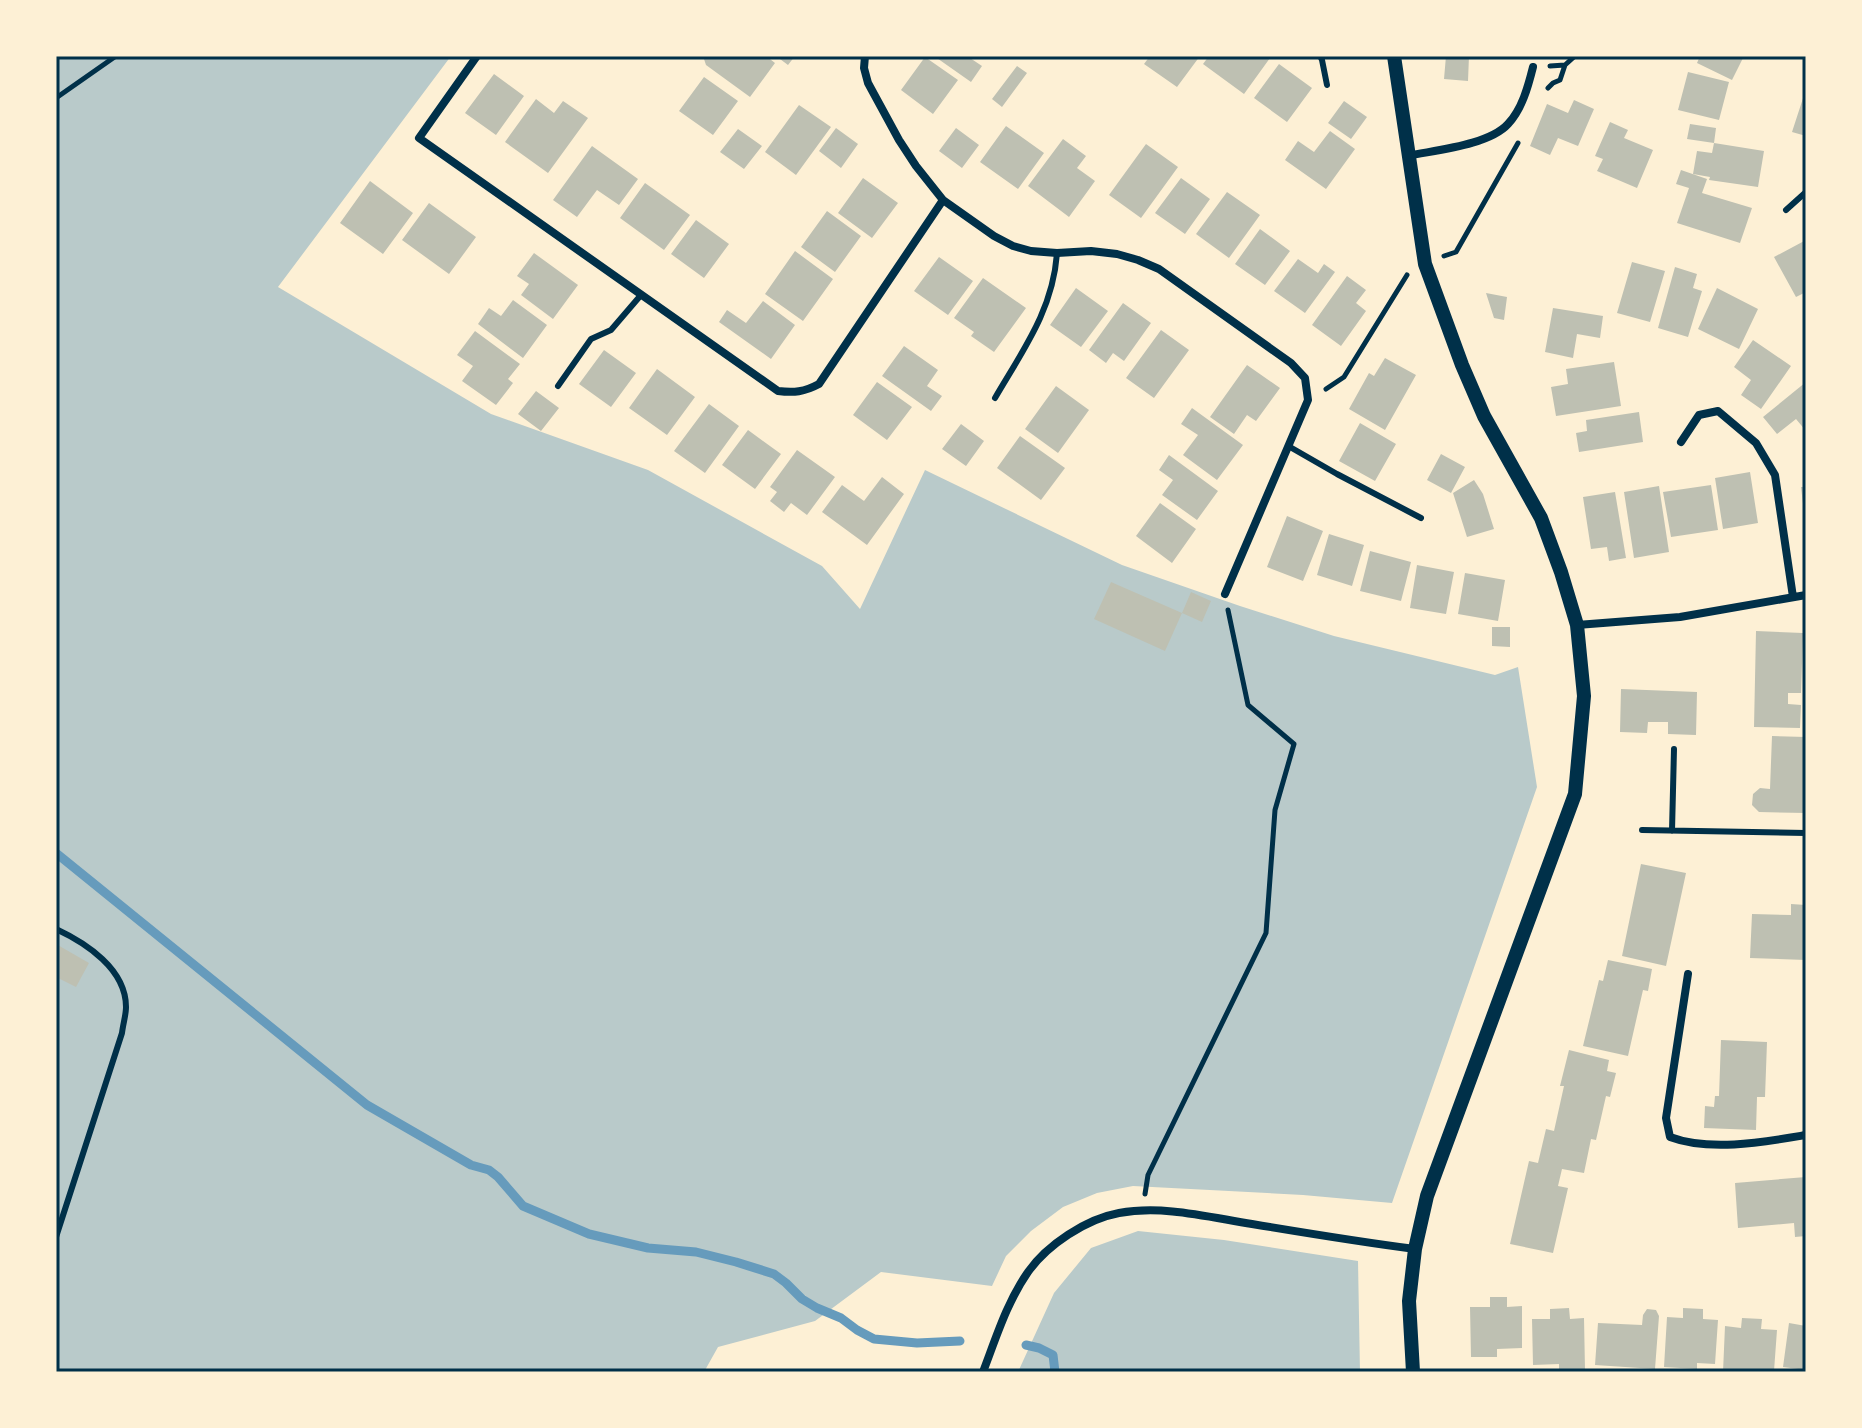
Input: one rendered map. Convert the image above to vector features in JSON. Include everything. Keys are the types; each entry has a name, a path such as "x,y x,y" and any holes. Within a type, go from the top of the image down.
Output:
{"street":[{"path":"477,56 419,138 778,391 797,393 819,384 943,200"},
{"path":"865,56 868,83 880,106 916,166 943,200 1013,246 1031,251 1117,254 1159,269 1291,363 1305,378 1308,400 1225,594"},
{"path":"1394,56 1425,264 1484,416 1541,518 1561,572 1577,625 1584,696 1575,794 1427,1196 1415,1249 1409,1301 1413,1372"},
{"path":"1408,156 1489,139 1508,125 1527,91 1533,67"},
{"path":"1681,442 1699,415 1718,411 1756,443 1775,475 1793,597"},
{"path":"1577,625 1680,617 1806,595"},
{"path":"1688,974 1666,1118 1670,1137 1685,1142 1751,1145 1806,1135"},
{"path":"983,1372 1014,1294 1029,1270 1070,1233 1115,1214 1170,1211 1415,1249"}],"lane":[{"path":"1320,56 1327,85"},
{"path":"1531,56 1533,67"},
{"path":"1786,210 1806,192"},
{"path":"995,398 1040,320 1055,276 1057,253"},
{"path":"558,386 591,339 611,330 641,295"},
{"path":"1290,447 1421,518"},
{"path":"1672,831 1674,749"},
{"path":"1642,830 1806,833"},
{"path":"56,929 76,938 105,961 119,982 126,1004 122,1033 56,1237"}],"path":[{"path":"56,98 116,56"},
{"path":"1546,91 1560,80 1565,65"},
{"path":"1308,400 1344,377 1405,277 1425,264 1456,252 1519,143"},
{"path":"1142,1211 1148,1175 1266,933 1275,810 1294,744 1248,705 1225,594"}],"shaded area":[{"path":"56,56 451,56 278,287 491,414 648,470 822,566 860,609 925,470 1122,565 1240,606 1334,636 1495,675 1518,667 1537,787 1392,1203 1133,1186 1097,1193 1063,1207 1031,1231 1006,1256 992,1286 881,1272 815,1321 718,1347 704,1372 56,1372"},
{"path":"1138,1231 1224,1240 1358,1261 1360,1372 1018,1372 1054,1293 1091,1248"}],"building":[{"path":"703,56 722,56 726,59 729,56 766,56 775,63 750,97 706,65"},
{"path":"776,56 795,56 788,65"},
{"path":"934,56 972,56 970,58 982,66 971,82"},
{"path":"1150,56 1200,56 1177,87 1144,64"},
{"path":"1209,56 1270,58 1244,94 1203,64"},
{"path":"1446,56 1469,56 1468,81 1444,79"},
{"path":"1700,56 1744,56 1732,80 1697,63"},
{"path":"925,57 958,80 933,114 901,90"},
{"path":"1279,64 1312,88 1287,122 1254,98"},
{"path":"1017,66 1027,73 1002,107 992,99"},
{"path":"1688,72 1729,82 1719,120 1678,110"},
{"path":"494,74 524,96 496,135 465,113"},
{"path":"704,77 738,101 713,135 679,111"},
{"path":"1806,89 1806,136 1792,132"},
{"path":"536,99 554,113 563,101 588,118 548,173 505,142"},
{"path":"1574,100 1594,109 1578,146 1558,138 1550,155 1530,146 1547,104 1568,113"},
{"path":"1344,101 1367,117 1351,139 1328,123"},
{"path":"799,105 831,127 796,175 765,152"},
{"path":"1610,122 1628,130 1624,138 1653,150 1637,188 1597,171 1603,159 1595,156"},
{"path":"1690,124 1716,128 1714,143 1687,139"},
{"path":"1006,126 1044,153 1018,189 980,162"},
{"path":"836,128 858,144 841,168 819,151"},
{"path":"956,128 979,145 962,168 939,151"},
{"path":"738,129 762,146 744,169 720,152"},
{"path":"1330,131 1355,149 1326,189 1285,160 1298,141 1314,152"},
{"path":"1063,139 1086,156 1077,168 1095,181 1069,217 1028,186"},
{"path":"1714,143 1764,151 1758,187 1709,180 1710,177 1693,174 1697,151 1712,153"},
{"path":"1146,144 1178,167 1141,218 1109,195"},
{"path":"592,146 638,179 619,205 597,190 577,217 553,200"},
{"path":"1681,170 1707,179 1702,193 1752,208 1740,243 1677,223 1689,188 1676,184"},
{"path":"863,178 898,203 872,238 838,213"},
{"path":"1181,178 1210,199 1185,234 1155,213"},
{"path":"370,181 413,213 383,254 340,223"},
{"path":"645,183 690,215 664,250 620,218"},
{"path":"1227,192 1260,215 1229,258 1196,234"},
{"path":"429,203 476,237 449,274 402,240"},
{"path":"827,211 861,236 835,272 801,247"},
{"path":"696,220 729,244 704,278 671,254"},
{"path":"1260,229 1290,251 1265,285 1235,264"},
{"path":"1806,240 1806,292 1796,297 1774,257"},
{"path":"795,251 833,279 803,321 765,294"},
{"path":"534,253 578,285 553,319 521,295 529,284 517,276"},
{"path":"939,257 973,281 948,315 914,291"},
{"path":"1298,259 1318,273 1324,264 1335,272 1305,313 1274,291"},
{"path":"1632,262 1665,271 1650,322 1617,313"},
{"path":"1675,267 1697,274 1693,288 1702,291 1688,337 1658,328"},
{"path":"1347,276 1366,290 1356,303 1366,311 1341,346 1312,325"},
{"path":"983,278 1026,308 994,352 971,336 974,332 954,318"},
{"path":"1076,288 1108,311 1081,347 1050,325"},
{"path":"1717,288 1758,309 1739,349 1698,329"},
{"path":"1486,293 1507,297 1504,320 1494,318"},
{"path":"513,300 547,325 523,358 478,324 489,308 501,316"},
{"path":"763,301 795,325 771,359 719,322 727,310 746,323"},
{"path":"1123,303 1151,323 1124,361 1113,353 1106,363 1089,350"},
{"path":"1553,308 1603,316 1600,338 1577,334 1573,358 1545,352"},
{"path":"1161,330 1189,350 1154,398 1126,378"},
{"path":"475,331 520,364 508,379 513,383 496,405 462,381 473,366 457,355"},
{"path":"1753,340 1791,366 1761,409 1741,395 1751,380 1734,367"},
{"path":"904,346 938,370 927,386 942,396 931,411 882,376"},
{"path":"604,350 636,373 611,407 579,384"},
{"path":"1385,358 1416,375 1385,430 1349,409 1369,373 1374,376"},
{"path":"1614,362 1621,406 1556,416 1551,387 1568,384 1566,369"},
{"path":"1247,365 1280,388 1256,421 1247,415 1234,434 1210,417"},
{"path":"657,369 695,397 667,435 629,408"},
{"path":"877,382 912,407 887,440 853,415"},
{"path":"1806,382 1806,431 1796,419 1777,434 1763,417"},
{"path":"1056,386 1089,410 1058,453 1025,429"},
{"path":"536,391 559,408 541,431 518,414"},
{"path":"709,404 739,426 705,473 674,451"},
{"path":"1192,408 1243,445 1217,480 1183,455 1198,435 1181,424"},
{"path":"1639,412 1643,442 1579,452 1576,433 1587,431 1586,420"},
{"path":"1360,423 1396,444 1375,481 1339,461"},
{"path":"961,424 984,441 966,466 942,449"},
{"path":"748,430 781,454 755,489 722,465"},
{"path":"1020,436 1065,468 1041,500 997,468"},
{"path":"797,450 835,477 807,515 791,503 784,512 770,501 777,492 770,487"},
{"path":"1441,454 1465,467 1451,493 1427,480"},
{"path":"1169,455 1218,491 1197,520 1162,495 1173,480 1159,470"},
{"path":"1750,472 1758,523 1723,529 1715,478"},
{"path":"882,477 904,494 867,545 822,512 842,485 864,501"},
{"path":"1474,480 1483,494 1494,529 1467,537 1453,493"},
{"path":"1711,485 1718,530 1671,537 1663,492"},
{"path":"1659,486 1669,552 1634,558 1624,492"},
{"path":"1801,487 1806,487 1806,512 1804,512"},
{"path":"1615,492 1626,558 1609,561 1607,547 1591,549 1583,497"},
{"path":"1160,503 1196,529 1172,563 1136,536"},
{"path":"1287,516 1323,531 1303,581 1267,567"},
{"path":"1329,534 1364,545 1352,586 1317,575"},
{"path":"1370,551 1411,562 1401,601 1360,591"},
{"path":"1417,565 1454,572 1446,614 1410,608"},
{"path":"1465,573 1505,580 1498,621 1458,614"},
{"path":"1111,582 1182,613 1165,651 1094,619"},
{"path":"1191,592 1211,601 1202,622 1182,613"},
{"path":"1492,627 1510,627 1510,647 1492,646"},
{"path":"1756,631 1803,633 1801,693 1788,693 1788,704 1801,705 1800,728 1754,727"},
{"path":"1621,689 1697,692 1696,735 1668,734 1668,722 1648,722 1647,733 1620,732"},
{"path":"1772,736 1806,737 1803,786 1806,787 1806,813 1759,812 1752,805 1753,794 1760,788 1770,789"},
{"path":"1641,864 1686,873 1666,966 1622,956"},
{"path":"1791,904 1806,905 1806,960 1750,958 1752,914 1791,915"},
{"path":"56,944 89,963 76,987 56,977"},
{"path":"1608,960 1652,969 1648,991 1643,990 1628,1056 1583,1046 1599,980 1603,981"},
{"path":"1721,1040 1767,1042 1765,1097 1757,1097 1756,1130 1704,1128 1705,1106 1714,1107 1715,1096 1719,1096"},
{"path":"1569,1050 1609,1060 1607,1071 1616,1073 1610,1097 1606,1096 1596,1140 1591,1139 1584,1173 1562,1169 1558,1186 1568,1188 1553,1253 1510,1244 1529,1161 1538,1163 1546,1129 1554,1131"},
{"path":"1806,1177 1806,1236 1795,1237 1794,1223 1738,1228 1735,1183"},
{"path":"1490,1297 1507,1297 1507,1307 1522,1306 1522,1348 1497,1349 1497,1357 1471,1357 1470,1307 1490,1307"},
{"path":"1569,1308 1570,1319 1584,1318 1585,1370 1559,1371 1559,1364 1533,1365 1532,1319 1550,1319 1550,1309"},
{"path":"1683,1308 1703,1309 1703,1319 1718,1320 1715,1364 1697,1363 1697,1369 1664,1367 1667,1317 1683,1318"},
{"path":"1647,1309 1656,1310 1659,1316 1655,1369 1595,1365 1598,1323 1642,1325"},
{"path":"1742,1318 1762,1319 1761,1329 1777,1330 1774,1371 1723,1372 1725,1326 1741,1328"},
{"path":"1789,1323 1806,1326 1806,1370 1783,1367"}],"waterway":[{"path":"56,853 367,1105 471,1165 489,1170 523,1206 589,1234 648,1248 696,1252 774,1274 802,1299 874,1339 917,1343 960,1341"},
{"path":"1026,1345 1053,1355 1055,1372"}]}
